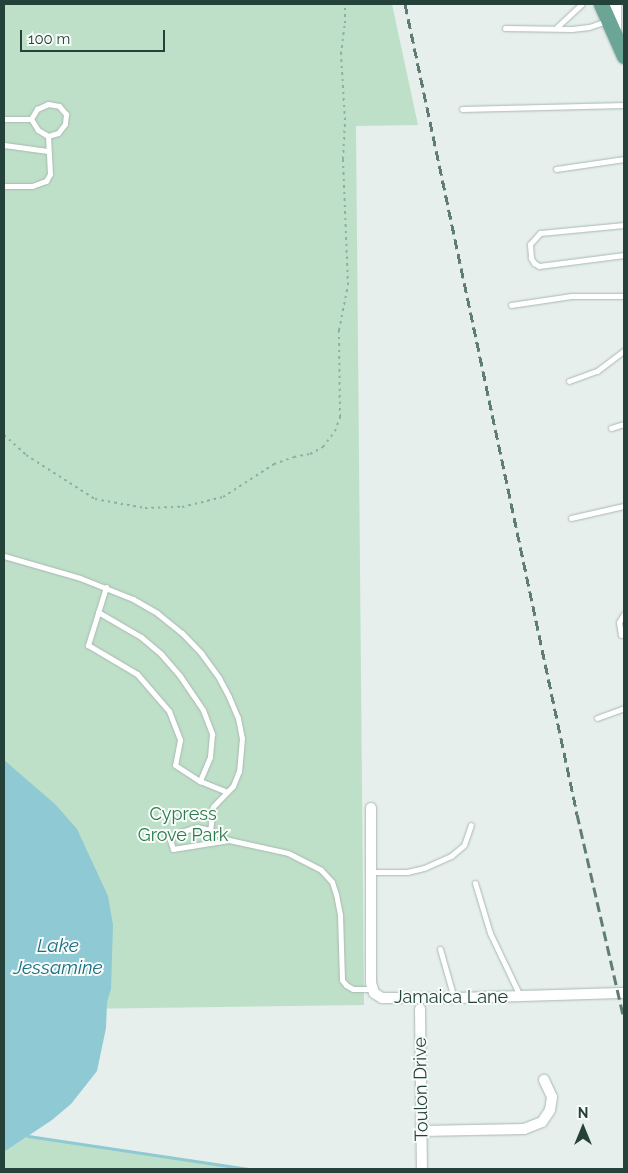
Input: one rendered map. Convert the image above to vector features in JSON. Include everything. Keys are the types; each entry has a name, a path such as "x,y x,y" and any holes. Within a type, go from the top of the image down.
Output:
{"main road":[{"path":"601,4 618,39"}],"street":[{"path":"614,4 618,39"},
{"name":"Jamaica Lane","path":"371,808 371,983 374,993 382,998 520,997 624,993"},
{"name":"Toulon Drive","path":"420,1010 422,1169"},
{"path":"422,1131 524,1130 542,1122 550,1110 551,1090 544,1080"}],"lane":[{"path":"557,27 582,4"},
{"path":"505,28 557,27 572,29 589,27 618,39"},
{"path":"48,104 59,106 66,114 66,124 58,133 48,136 38,130 32,119 37,108 48,104"},
{"path":"462,109 624,105"},
{"path":"4,119 32,119"},
{"path":"4,186 32,186 46,181 50,174 48,136"},
{"path":"4,145 48,151"},
{"path":"556,169 624,159"},
{"path":"624,225 540,233 530,244 531,258 539,266 624,255"},
{"path":"511,305 571,296 624,296"},
{"path":"569,381 597,370 624,351"},
{"path":"611,428 624,424"},
{"path":"571,518 624,506"},
{"path":"4,556 106,587 133,599 182,633 201,653 219,678 238,718 242,738 239,771 233,786 213,807 210,830"},
{"path":"106,587 88,645 137,674 169,711 180,740 175,765 200,781 227,792"},
{"path":"98,612 141,637 161,654 180,676 203,710 212,734 210,757 200,781"},
{"path":"621,635 620,622 624,614"},
{"path":"597,718 624,708"},
{"path":"371,872 407,872 424,868 451,856 464,845 471,824"},
{"path":"230,840 173,849 170,840 175,834 197,827 210,830 230,840 288,853 321,870 332,882 336,894 340,915 342,980 353,989 373,990"},
{"path":"474,883 490,933 520,997"},
{"path":"440,949 454,998"}],"path":[{"path":"4,435 26,455 95,499 145,508 182,507 223,498 274,464 310,454 323,447 336,431 340,417 339,330 348,285 343,159 345,120 341,54 345,24 345,4"}],"green space":[{"name":"Cypress Grove Park","path":"4,4 392,4 418,125 356,126 364,1005 4,1010"},
{"path":"28,1136 247,1169 4,1169 4,1152"}],"water":[{"name":"Lake Jessamine","path":"4,760 55,804 77,829 108,896 113,925 111,989 107,1002 106,1028 97,1071 71,1104 52,1120 4,1152"}],"waterway":[{"path":"28,1136 249,1169"}],"railway":[{"path":"405,4 577,814 624,1019"}]}
